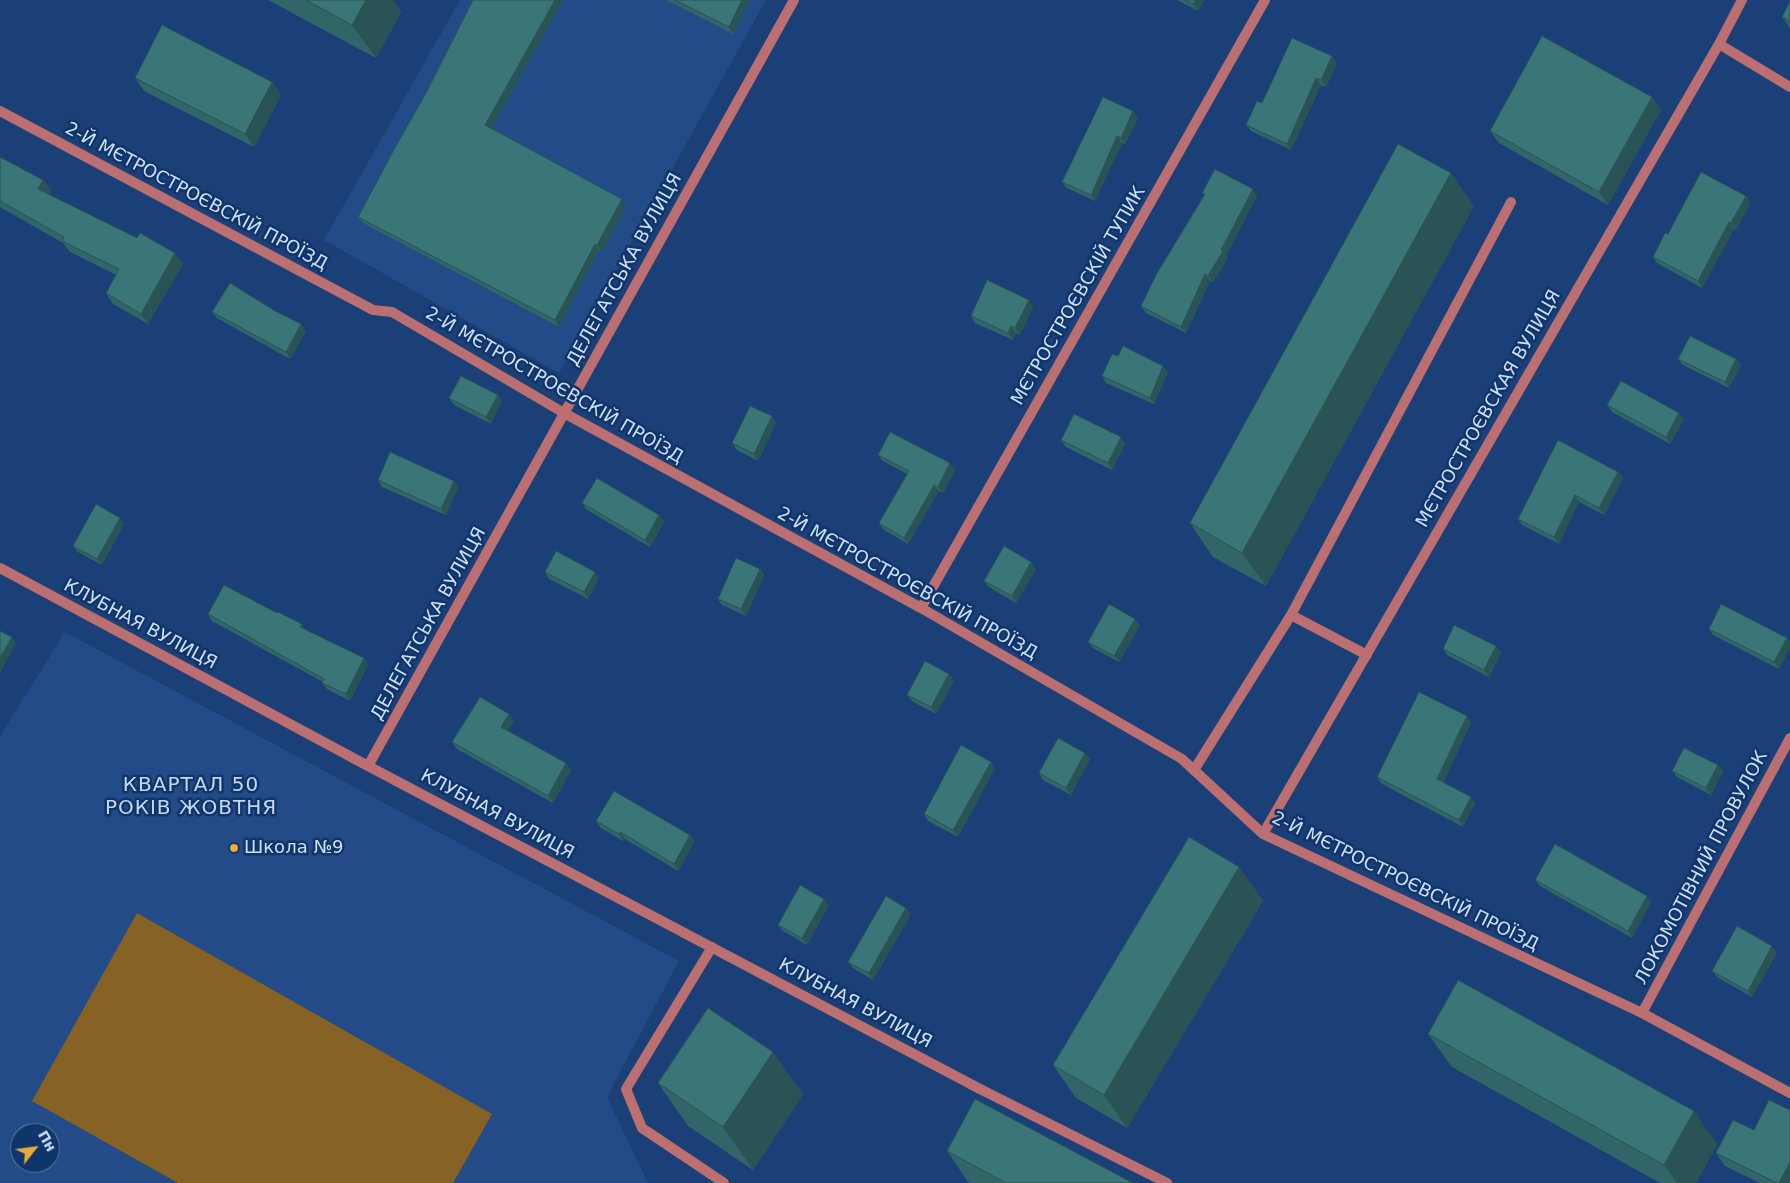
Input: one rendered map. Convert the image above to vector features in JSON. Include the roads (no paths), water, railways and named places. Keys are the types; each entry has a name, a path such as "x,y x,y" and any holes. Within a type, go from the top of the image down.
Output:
{"street":[{"name":"ДЕЛЕГАТСЬКА ВУЛИЦЯ","path":"368,766 794,0"},
{"name":"МЄТРОСТРОЄВСКІЙ ТУПИК","path":"921,608 1266,0"},
{"name":"МЄТРОСТРОЄВСКАЯ ВУЛИЦЯ","path":"1263,834 1719,44 1742,0"},
{"path":"1719,44 1790,87"},
{"name":"2-Й МЄТРОСТРОЄВСКІЙ ПРОЇЗД","path":"0,111 373,310 392,312 564,413 921,608 1182,758 1263,834 1642,1013 1790,1094"},
{"path":"1194,770 1291,615 1511,202"},
{"name":"КЛУБНАЯ ВУЛИЦЯ","path":"0,568 368,766 980,1089 1167,1183"},
{"path":"1291,615 1367,655"},
{"name":"ЛОКОМОТІВНИЙ ПРОВУЛОК","path":"1642,1013 1790,738"},
{"path":"712,947 626,1089 642,1128 724,1183"}],"place":[{"name":"Школа №9","path":"234,848"}],"district":[{"name":"КВАРТАЛ 50 РОКІВ ЖОВТНЯ","path":"191,798"}]}
